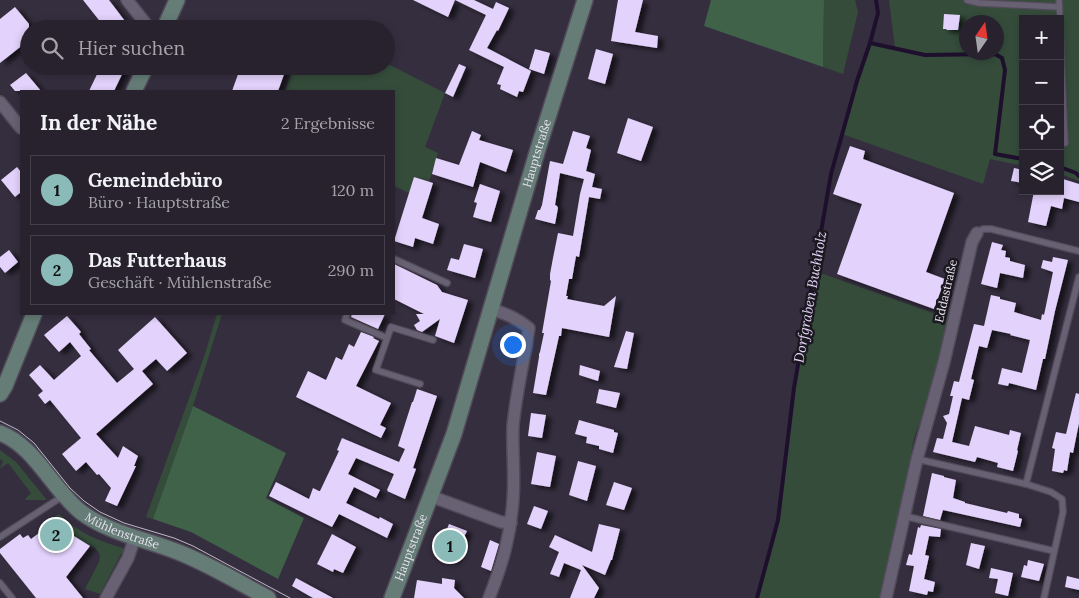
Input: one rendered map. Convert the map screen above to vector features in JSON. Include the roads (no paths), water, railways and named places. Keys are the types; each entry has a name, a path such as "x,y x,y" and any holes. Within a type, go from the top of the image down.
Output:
{"main road":[{"path":"168,20 177,0"},
{"name":"Hauptstraße","path":"392,598 454,434 538,149 585,0"},
{"path":"134,90 142,75"},
{"path":"1,383 14,360 34,315"},
{"name":"Mühlenstraße","path":"0,433 26,449 64,495 80,511 92,519 107,527 185,554 268,598"}],"street":[{"path":"127,0 143,20"},
{"path":"0,102 20,127"},
{"name":"Eddastraße","path":"886,598 917,459 944,362 972,242 977,233"},
{"path":"489,598 507,546 511,523 515,406 529,328 518,319 506,313 491,309"},
{"path":"430,496 501,522 511,523"},
{"path":"106,598 128,558 135,537"}],"lane":[{"path":"967,0 979,3 1059,8"},
{"path":"1059,0 1060,15"},
{"path":"1061,60 1065,143"},
{"name":"Eddastraße","path":"977,233 983,229 991,229 1079,251"},
{"path":"395,259 447,283"},
{"path":"1026,484 1079,277"},
{"path":"347,315 345,320 387,338"},
{"path":"420,384 376,370 391,327 433,340"},
{"path":"917,459 1026,484 1051,492 1062,499 1063,512 1044,598"},
{"path":"0,537 64,495"},
{"path":"904,516 1054,551"},
{"path":"0,583 12,598"}],"waterway":[{"name":"Dorfgraben Buchholz","path":"757,598 778,520 794,388 831,174 878,13 876,0"},
{"path":"870,43 925,55 995,54 1002,58 1005,70 995,154 1019,158"},
{"path":"1064,168 1079,176"}],"tram line":[{"path":"0,421 18,430 34,443 70,488 100,512 124,523 174,538 193,546 290,598"}],"place":[{"name":"Das Futterhaus","path":"56,535"},
{"name":"Gemeindebüro","path":"450,546"}]}
